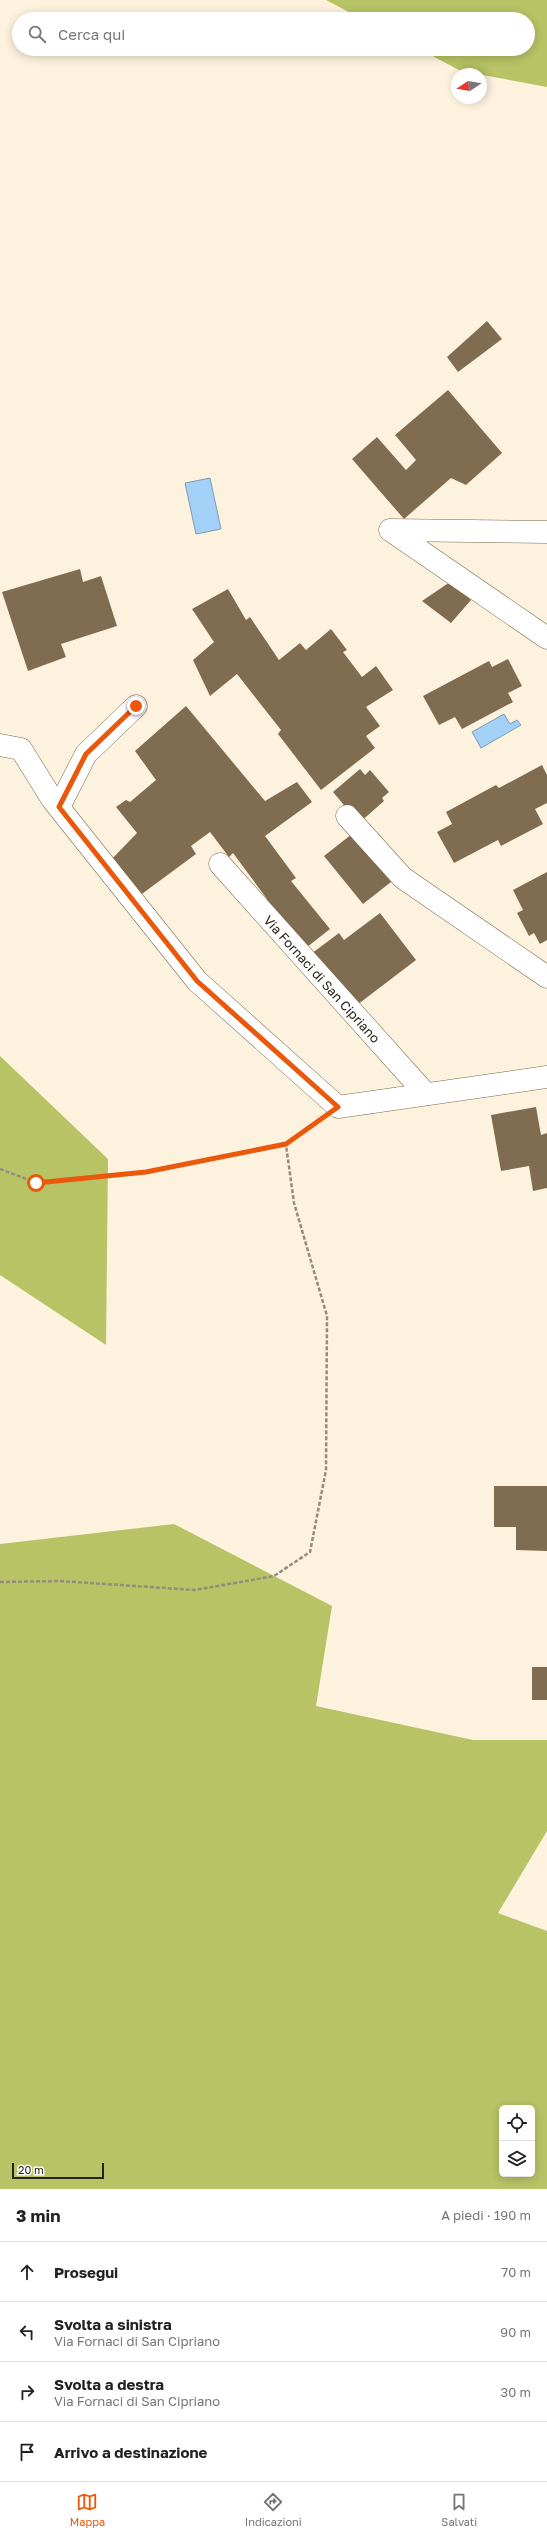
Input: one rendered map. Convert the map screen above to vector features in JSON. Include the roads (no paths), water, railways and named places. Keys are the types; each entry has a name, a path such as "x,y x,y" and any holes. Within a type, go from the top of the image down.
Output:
{"street":[{"path":"547,532 390,530 547,638"},
{"path":"59,807 86,754 136,706"},
{"path":"0,745 21,749 59,807 197,981 338,1107 547,1076"},
{"path":"347,816 403,878 547,978"},
{"name":"Via Fornaci di San Cipriano","path":"220,864 425,1093"}],"water":[{"path":"210,478 221,529 196,534 185,483"},
{"path":"504,714 510,724 517,720 521,725 481,748 472,732"}]}
